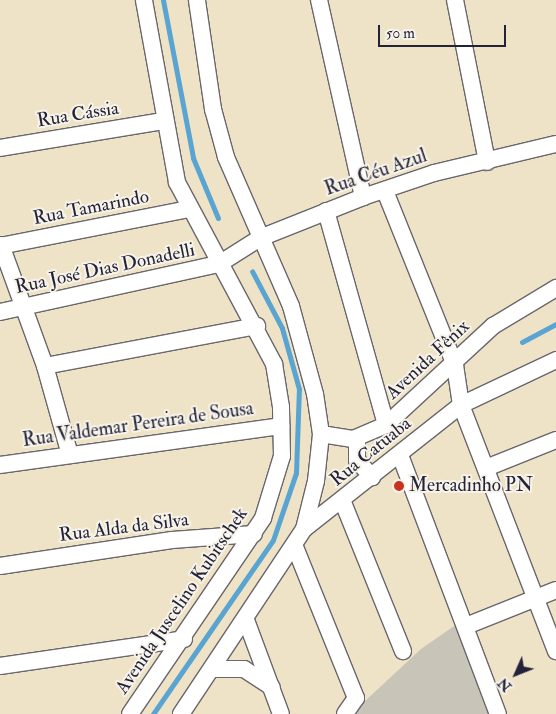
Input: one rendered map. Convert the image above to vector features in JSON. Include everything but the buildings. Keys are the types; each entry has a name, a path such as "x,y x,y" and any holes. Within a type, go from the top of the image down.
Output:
{"street":[{"name":"Avenida Juscelino Kubitschek","path":"130,714 184,639 254,534 272,495 282,456 281,426 274,364 257,326 219,264 189,209 163,121 144,0"},
{"path":"181,714 246,620 304,529 316,481 320,434 298,330 260,238 237,190 213,110 197,0"},
{"path":"319,0 363,197"},
{"path":"455,0 487,162"},
{"name":"Rua Cássia","path":"0,148 163,121"},
{"name":"Rua Céu Azul","path":"219,264 260,238 363,197 434,173 487,162 556,144"},
{"path":"384,191 454,365 461,405 556,652"},
{"name":"Rua Tamarindo","path":"1,245 189,209"},
{"path":"326,211 386,425"},
{"path":"1,245 45,366 70,456"},
{"name":"Rua José Dias Donadelli","path":"0,312 25,309 219,264"},
{"name":"Avenida Fênix","path":"357,438 386,425 454,365 493,326 556,288"},
{"path":"45,366 257,326"},
{"name":"Rua Catuaba","path":"304,529 461,405 556,360"},
{"name":"Rua Valdemar Pereira de Sousa","path":"0,465 281,426"},
{"path":"320,434 357,438 357,460 372,477"},
{"path":"486,468 556,440"},
{"path":"400,455 498,714"},
{"path":"342,500 403,651"},
{"name":"Rua Alda da Silva","path":"0,566 172,540 254,534"},
{"path":"294,547 356,698 346,714"},
{"path":"466,626 556,590"},
{"path":"246,620 281,714"},
{"path":"0,666 184,639"},
{"path":"212,669 244,669 272,687"}],"shaded area":[{"path":"457,624 491,714 351,714 421,649"}],"waterway":[{"path":"163,0 193,158 218,218"},
{"path":"153,714 273,540 296,473 299,389 282,328 252,271"},
{"path":"522,342 556,324"}],"place":[{"name":"Mercadinho PN","path":"399,486"}]}
